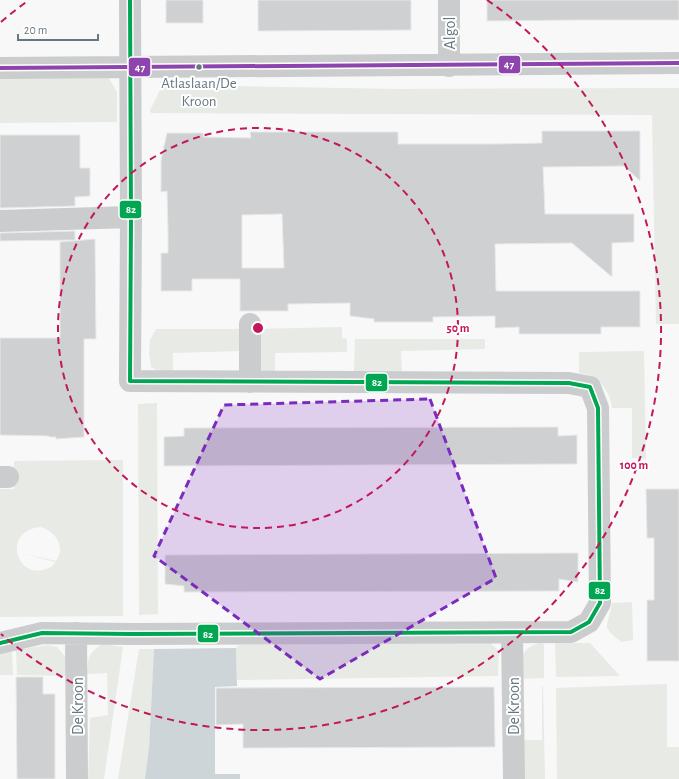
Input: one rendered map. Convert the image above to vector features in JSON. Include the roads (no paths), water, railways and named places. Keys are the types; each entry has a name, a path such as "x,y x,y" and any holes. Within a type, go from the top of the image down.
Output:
{"street":[{"path":"0,643 42,633 571,632 589,622 600,603 598,408 590,388 569,383 130,381 130,0"},
{"name":"Algol","path":"449,0 449,66"},
{"path":"0,68 449,66 679,63"},
{"path":"0,221 131,218"},
{"path":"250,324 250,382"},
{"name":"De Kroon","path":"512,632 514,779"},
{"name":"De Kroon","path":"76,633 77,779"}],"place":[{"name":"Atlaslaan/De Kroon","path":"199,67"}]}
